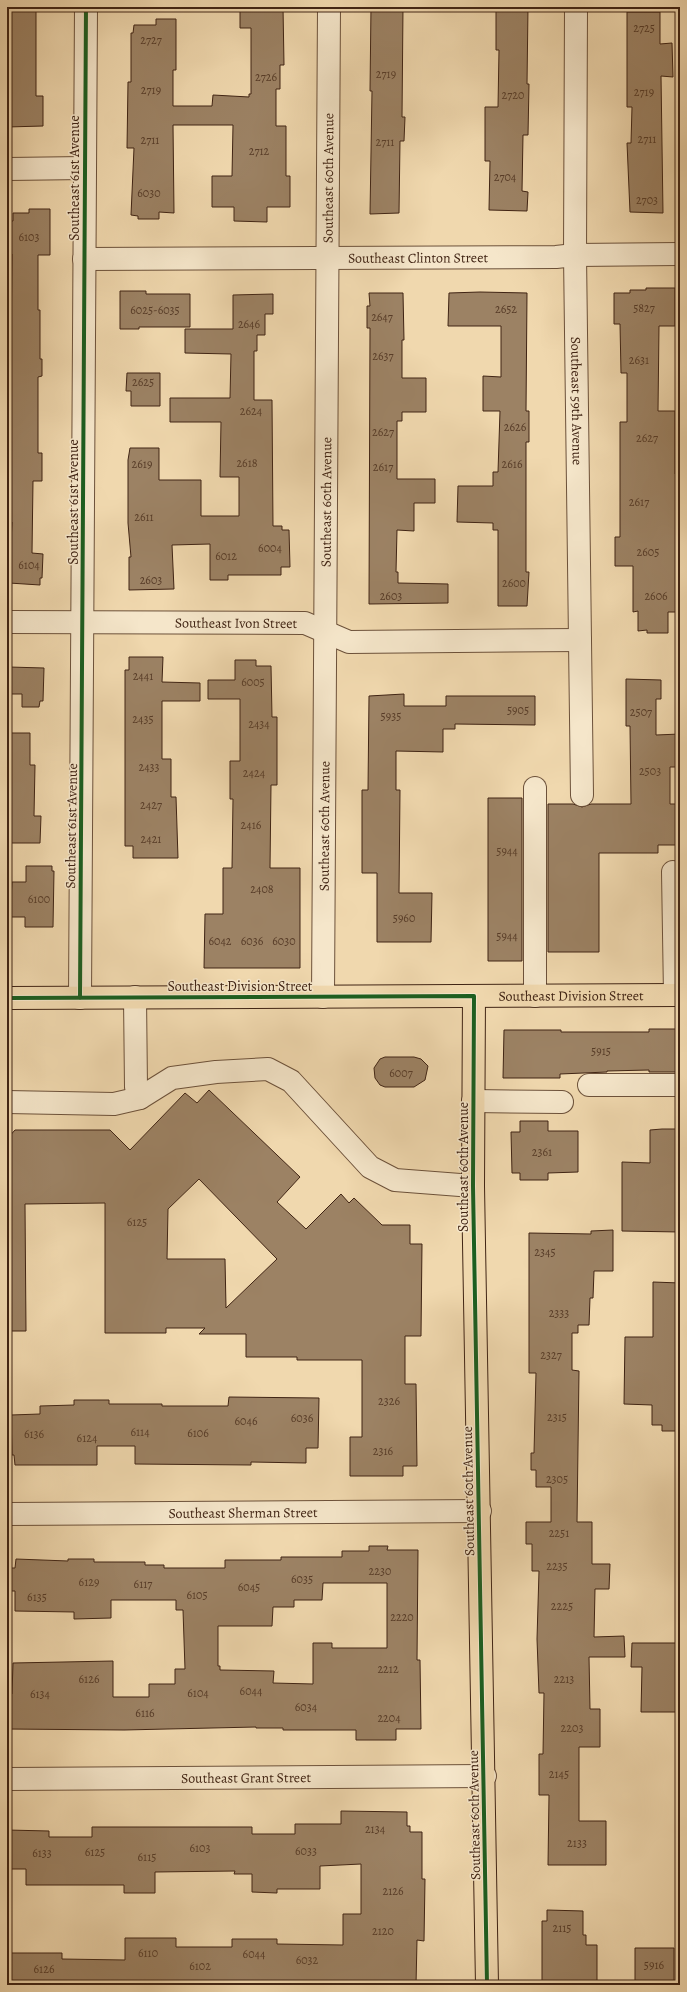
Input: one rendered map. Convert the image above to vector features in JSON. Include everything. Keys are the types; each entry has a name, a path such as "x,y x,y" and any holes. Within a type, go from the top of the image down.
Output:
{"main road":[{"name":"Southeast Division Street","path":"7,998 678,995"},
{"name":"Southeast 60th Avenue","path":"474,996 473,1186 485,1776 487,1985"}],"street":[{"name":"Southeast 61st Avenue","path":"80,998 84,622 86,7"},
{"name":"Southeast 60th Avenue","path":"324,997 329,7"},
{"name":"Southeast 59th Avenue","path":"576,7 575,255 582,795"},
{"path":"7,169 85,168"},
{"name":"Southeast Clinton Street","path":"84,260 328,257 548,257 575,255 680,254"},
{"name":"Southeast Ivon Street","path":"7,622 305,623 349,642 580,640"},
{"path":"535,788 535,996"},
{"path":"673,872 678,995"},
{"path":"135,997 136,1087 140,1098"},
{"path":"7,1102 114,1104 140,1098 172,1078 216,1072 268,1069 291,1081 370,1167 395,1180 473,1186"},
{"path":"589,1085 680,1085"},
{"path":"473,1101 562,1102"},
{"name":"Southeast Sherman Street","path":"7,1514 480,1511"},
{"name":"Southeast Grant Street","path":"7,1779 485,1776"}],"building":[{"path":"7,7 36,7 36,96 43,96 43,126 7,127"},
{"path":"240,7 283,7 284,65 280,65 280,89 276,89 276,126 286,126 286,176 290,176 290,207 267,207 267,222 234,221 234,207 212,207 212,176 232,176 233,125 173,125 174,213 159,212 159,219 138,219 138,216 131,215 134,148 127,148 128,82 131,82 131,33 133,33 134,25 156,25 156,19 176,19 176,70 173,70 173,106 212,106 213,95 249,97 249,94 251,94 251,28 240,28"},
{"path":"371,7 403,7 402,117 405,117 404,141 400,141 399,213 370,214 372,91 370,91"},
{"path":"496,7 528,7 528,135 523,135 522,191 528,192 527,211 489,210 490,161 485,161 485,107 498,107 499,50 496,50"},
{"path":"627,12 660,12 660,44 672,43 673,77 661,76 663,213 630,212 627,143 631,143 632,107 627,107"},
{"path":"29,209 50,209 50,255 38,255 38,310 40,310 40,359 42,359 42,376 38,377 38,453 42,453 42,481 33,481 32,553 43,554 42,578 40,578 40,585 9,583 12,522 10,522 11,485 8,485 7,473 7,349 11,349 12,254 7,254 7,221 13,221 13,213 29,213"},
{"path":"646,288 675,288 675,326 659,326 658,411 675,411 675,474 678,474 678,523 680,523 680,612 668,612 668,633 647,633 647,630 638,631 638,611 633,612 633,566 615,566 615,537 620,537 620,422 627,422 627,373 621,373 620,324 614,324 614,293 630,293 630,290 646,290"},
{"path":"120,291 146,291 146,294 190,294 190,327 139,327 139,329 120,329"},
{"path":"369,293 403,293 404,340 402,340 402,378 426,378 426,412 402,412 402,421 397,421 397,479 435,479 435,503 414,503 414,531 397,530 396,572 398,572 398,583 448,584 448,603 369,604 370,328 367,328 367,306 370,306"},
{"path":"449,293 527,293 526,411 529,411 529,442 526,442 526,572 529,572 527,606 498,606 498,530 493,530 493,523 457,522 458,486 493,486 493,472 498,472 500,411 483,411 483,376 501,377 501,326 448,326"},
{"path":"273,294 273,314 265,314 265,335 257,335 257,351 254,351 254,400 272,400 273,526 282,526 282,530 289,530 290,567 281,567 281,575 228,575 228,580 210,580 210,544 172,545 174,589 129,590 129,557 131,557 128,523 128,460 130,448 159,448 159,480 201,480 201,516 239,516 239,477 220,477 221,422 170,422 170,398 230,398 231,354 185,353 185,329 233,329 233,295"},
{"path":"127,373 160,373 160,406 131,406 131,391 126,391"},
{"path":"129,657 163,657 162,682 200,683 200,701 162,701 162,759 171,759 171,797 176,797 178,858 133,858 133,846 125,846 125,670 129,670"},
{"path":"235,660 256,660 256,666 271,666 272,717 277,717 277,785 271,785 270,868 300,868 300,968 204,968 205,914 223,914 223,868 232,868 233,799 230,799 230,761 240,761 240,699 208,699 208,680 235,680"},
{"path":"9,667 44,668 43,701 40,701 39,707 22,707 22,694 8,694"},
{"path":"626,679 661,680 661,699 656,699 656,735 680,734 680,767 670,767 670,804 680,804 680,845 658,845 658,853 599,853 599,952 548,952 548,804 573,804 582,807 591,804 631,804 630,726 626,726"},
{"path":"404,694 404,706 446,706 446,696 535,696 535,725 455,724 455,729 443,729 443,752 396,751 396,790 400,790 399,893 432,893 431,942 377,942 377,873 362,873 362,790 368,790 369,696"},
{"path":"11,733 30,733 30,765 35,765 34,816 41,816 40,843 7,843 7,765 11,765"},
{"path":"488,798 522,798 522,961 488,961"},
{"path":"26,866 52,866 52,871 54,871 53,927 25,927 25,917 10,917 12,882 26,882"},
{"path":"649,1029 680,1029 680,1072 649,1072 649,1070 607,1071 560,1074 560,1078 503,1078 504,1030 561,1030 561,1032 649,1032"},
{"path":"385,1057 414,1057 421,1059 428,1066 425,1080 414,1087 385,1087 380,1085 375,1078 374,1068 380,1059"},
{"path":"209,1090 300,1177 277,1202 306,1229 341,1194 349,1203 354,1198 382,1225 410,1225 410,1244 422,1244 421,1336 405,1336 405,1384 416,1384 417,1466 403,1466 403,1476 350,1476 350,1437 362,1437 362,1360 297,1360 297,1357 246,1357 246,1334 199,1334 205,1328 166,1328 166,1333 105,1333 105,1203 25,1204 26,1331 7,1331 7,1139 15,1130 110,1130 130,1150 185,1093 197,1103","holes":["199,1179 277,1259 226,1308 225,1259 167,1259 168,1209"]},
{"path":"520,1121 548,1121 548,1131 578,1131 578,1172 548,1173 548,1180 520,1180 520,1173 512,1173 511,1132 520,1132"},
{"path":"680,1129 680,1232 622,1231 622,1162 650,1163 650,1130"},
{"path":"613,1230 613,1271 594,1271 593,1298 590,1298 589,1325 578,1325 578,1333 572,1333 572,1370 579,1371 577,1522 592,1522 592,1564 610,1564 609,1589 595,1589 594,1637 624,1636 625,1657 589,1657 590,1709 600,1709 600,1747 579,1747 579,1821 606,1821 606,1865 548,1865 549,1795 539,1795 539,1754 543,1754 544,1693 539,1693 537,1639 539,1571 532,1571 532,1544 526,1544 526,1522 551,1522 551,1487 536,1487 536,1470 531,1470 531,1453 534,1453 536,1373 529,1373 529,1233 591,1234 591,1231"},
{"path":"653,1282 680,1283 680,1431 662,1431 662,1425 652,1425 652,1405 624,1404 625,1337 653,1337"},
{"path":"229,1397 319,1398 318,1448 306,1448 306,1463 251,1462 251,1465 135,1464 135,1446 97,1446 97,1465 15,1465 14,1455 12,1455 11,1415 40,1414 40,1406 74,1405 74,1400 109,1400 109,1404 228,1406"},
{"path":"369,1546 388,1546 387,1550 418,1550 417,1660 420,1660 421,1729 396,1729 396,1740 356,1740 356,1730 283,1730 283,1728 256,1727 124,1730 7,1729 7,1694 12,1694 13,1663 113,1661 113,1697 149,1697 149,1684 175,1684 175,1669 185,1669 183,1610 176,1610 176,1600 111,1600 111,1618 74,1619 74,1612 15,1611 15,1591 7,1591 7,1568 15,1568 16,1559 68,1561 68,1559 94,1559 94,1562 145,1562 145,1565 164,1565 164,1568 225,1568 225,1560 281,1560 281,1557 342,1557 342,1551 369,1551","holes":["323,1583 387,1583 387,1648 332,1648 332,1643 313,1643 313,1684 273,1683 274,1671 220,1670 220,1666 218,1666 218,1626 272,1626 273,1607 294,1607 294,1600 322,1600"]},
{"path":"632,1643 680,1643 680,1712 641,1712 642,1667 631,1667"},
{"path":"341,1811 407,1812 407,1826 410,1826 410,1832 422,1832 422,1879 425,1879 424,1941 417,1940 416,1985 7,1985 7,1953 62,1953 62,1959 125,1960 125,1938 176,1938 176,1947 232,1947 232,1939 277,1939 277,1944 343,1945 343,1914 361,1914 361,1864 320,1866 320,1889 277,1889 277,1893 252,1892 252,1874 234,1874 235,1871 155,1872 155,1893 124,1893 124,1885 26,1885 26,1869 7,1869 7,1830 49,1831 49,1837 92,1837 92,1827 252,1827 252,1834 295,1834 295,1824 341,1824"},
{"path":"547,1910 583,1911 583,1935 586,1935 586,1945 597,1945 597,1985 542,1985 542,1921 547,1921"},
{"path":"635,1948 674,1948 674,1983 635,1983"}],"cycle path":[{"path":"80,998 86,7"},
{"path":"7,998 474,996 473,1186 487,1985"}]}
